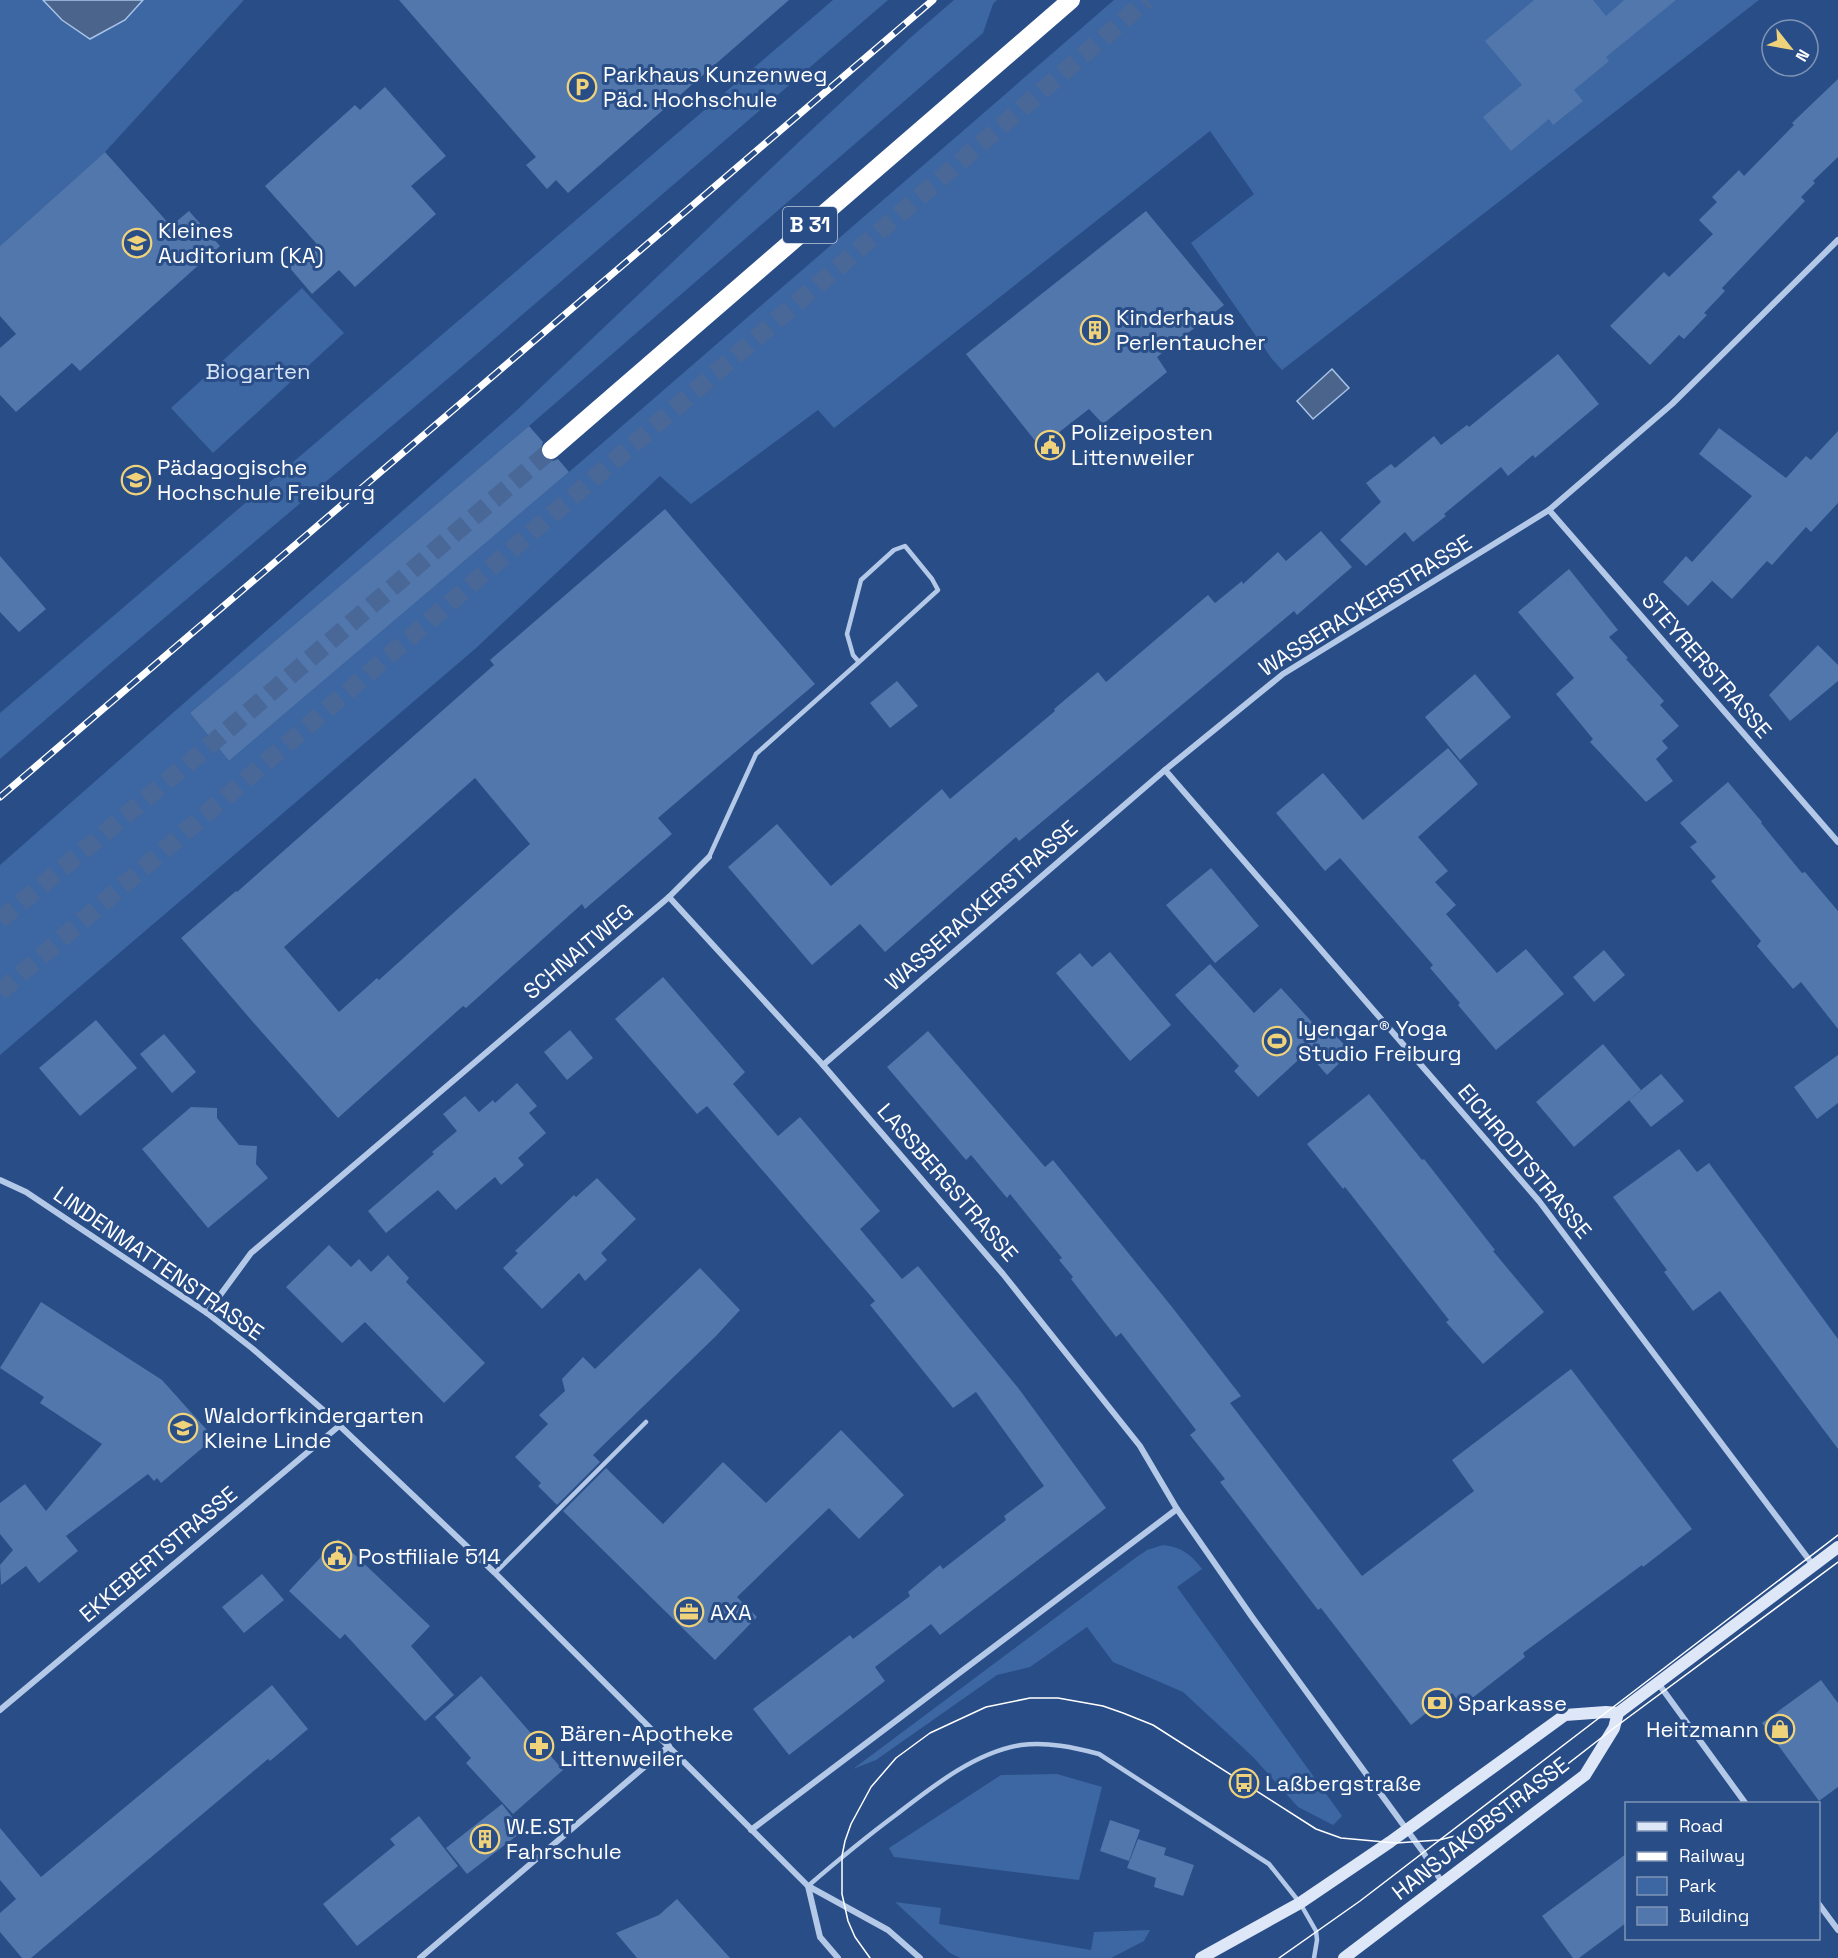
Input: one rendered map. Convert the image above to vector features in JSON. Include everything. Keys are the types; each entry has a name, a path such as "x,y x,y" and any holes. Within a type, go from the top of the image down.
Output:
{"highway":[{"name":"B 31","path":"551,450 1071,0"}],"street":[{"name":"WASSERACKERSTRASSE","path":"823,1065 1165,770 1283,674 1549,510 1672,404 1838,240"},
{"name":"STEYRERSTRASSE","path":"1549,510 1838,842"},
{"name":"EICHRODTSTRASSE","path":"1165,770 1539,1201 1813,1565"},
{"name":"SCHNAITWEG","path":"207,1313 251,1253 669,897 709,857"},
{"name":"LASSBERGSTRASSE","path":"669,897 823,1065 1004,1275 1140,1446 1177,1509 1252,1617 1407,1830 1443,1884"},
{"name":"LINDENMATTENSTRASSE","path":"0,1180 26,1192 207,1313 253,1349 339,1426 495,1573 808,1886 888,1930 920,1958"},
{"name":"EKKEBERTSTRASSE","path":"0,1710 339,1426"},
{"path":"751,1830 1177,1509"},
{"name":"HANSJAKOBSTRASSE","path":"1344,1958 1585,1776 1614,1728 1618,1713 1838,1547"},
{"path":"1657,1682 1745,1802"},
{"name":"HANSJAKOBSTRASSE","path":"1201,1958 1300,1904 1407,1830 1565,1715 1618,1713"},
{"path":"420,1958 669,1746"},
{"path":"808,1886 820,1937 838,1958"},
{"path":"1820,1906 1838,1930"}],"lane":[{"name":"SCHNAITWEG","path":"709,857 756,754 860,662 938,590 932,579 905,546 894,550 861,580 847,634 853,655 860,662"},
{"path":"495,1573 646,1422"},
{"path":"808,1886 842,1856 921,1796 978,1758 1021,1745 1072,1746 1099,1754 1269,1864 1300,1904 1316,1931 1314,1958"}],"green space":[{"path":"0,0 244,0 105,152 0,246"},
{"path":"833,0 888,0 457,371 0,759 0,713"},
{"path":"954,0 997,0 993,4 983,33 529,426 190,713 229,761 569,472 1114,0 1759,0 1282,370 1191,243 1254,194 1210,131 834,428 818,410 691,504 660,476 475,649 0,1055 0,865 516,411 803,138"},
{"name":"Biogarten","path":"302,288 344,333 213,453 171,408"},
{"path":"1163,1545 1185,1552 1202,1569 1177,1587 1342,1816 1333,1825 1298,1807 1253,1757 1183,1692 1113,1662 1087,1627 1030,1667 997,1675 876,1760 853,1769 1138,1556 1147,1550"},
{"path":"1057,1774 1102,1787 1079,1880 894,1857 889,1848 1001,1775"},
{"path":"895,1902 941,1908 939,1924 1091,1950 1094,1932 1150,1930 1144,1941 1111,1958 960,1958 950,1953"}],"shaded area":[{"path":"43,0 143,0 125,20 90,39 62,20"},
{"path":"1332,369 1349,388 1313,419 1297,401"}],"building":[{"name":"Parkhaus Kunzenweg Päd. Hochschule","path":"399,0 789,0 568,193 556,180 547,189 526,165 536,157"},
{"path":"1534,0 1593,0 1606,16 1624,0 1676,0 1606,57 1609,61 1574,90 1583,101 1553,125 1549,119 1511,151 1483,117 1522,85 1485,41"},
{"path":"1838,79 1838,157 1813,181 1815,183 1801,197 1805,201 1722,288 1725,291 1704,313 1707,315 1684,339 1679,335 1650,365 1610,326 1664,272 1669,277 1713,234 1699,220 1717,202 1712,197 1739,170 1744,176 1794,125 1792,123"},
{"path":"385,87 446,156 411,186 436,214 355,287 339,270 312,294 289,267 316,243 265,186 355,105 360,110"},
{"path":"105,152 171,226 189,211 220,246 80,371 72,363 16,412 0,395 0,348 16,334 0,316 0,246"},
{"name":"Kinderhaus Perlentaucher","path":"1146,211 1224,305 1157,357 1167,372 1103,424 1089,409 1040,447 966,354"},
{"path":"1558,354 1599,404 1535,458 1533,455 1508,476 1501,467 1413,542 1405,532 1366,566 1340,540 1381,502 1366,483 1391,464 1395,468 1434,436 1441,445 1467,425 1469,427"},
{"path":"529,426 543,442 540,452 543,458 553,461 558,459 569,472 229,761 190,713"},
{"path":"1719,428 1786,478 1806,456 1811,460 1838,431 1838,503 1811,532 1806,527 1772,565 1767,561 1732,599 1709,578 1712,581 1688,606 1663,582 1686,556 1692,562 1752,496 1699,454"},
{"path":"665,509 815,684 658,818 672,834 585,909 582,904 338,1118 181,938 237,892 494,665 490,660","holes":["475,778 530,844 379,980 377,978 339,1012 284,947"]},
{"path":"1321,531 1352,567 1297,615 1294,611 1019,841 1016,837 885,952 860,924 812,965 728,867 777,824 831,886 942,789 950,799 1098,672 1106,682 1208,595 1215,603 1242,581 1243,584 1278,552 1286,561"},
{"path":"0,556 46,609 19,632 0,612"},
{"path":"1569,569 1618,630 1609,637 1664,701 1660,705 1679,726 1662,741 1668,748 1656,759 1673,781 1646,802 1590,742 1593,739 1556,694 1574,678 1518,612"},
{"path":"1818,645 1838,665 1838,681 1790,721 1769,695"},
{"path":"1475,674 1511,717 1460,760 1425,717"},
{"path":"897,681 918,706 890,728 870,703"},
{"path":"1448,748 1478,784 1418,837 1448,871 1435,882 1456,905 1446,914 1497,973 1526,949 1564,994 1496,1050 1430,968 1433,965 1340,858 1325,871 1276,813 1323,773 1363,820"},
{"path":"1728,782 1802,873 1805,872 1838,911 1838,1029 1801,982 1793,989 1757,946 1761,941 1711,881 1716,877 1690,847 1697,842 1680,823"},
{"path":"1211,868 1259,926 1215,963 1166,905"},
{"path":"1604,950 1625,975 1594,1002 1573,977"},
{"path":"1110,952 1171,1025 1130,1061 1056,973 1080,953 1092,967"},
{"path":"1210,964 1254,1013 1281,988 1321,1032 1327,1026 1351,1052 1327,1075 1307,1052 1258,1097 1234,1071 1239,1066 1175,995"},
{"path":"663,977 745,1072 733,1084 778,1136 800,1117 880,1211 860,1229 902,1279 918,1266 1019,1389 1106,1508 940,1635 931,1624 875,1667 885,1681 789,1755 753,1709 850,1635 853,1639 910,1596 908,1592 940,1565 943,1569 1006,1520 1004,1516 1044,1486 976,1392 953,1408 870,1305 875,1301 707,1106 697,1114 615,1019"},
{"path":"96,1020 137,1068 80,1116 39,1068"},
{"path":"570,1030 593,1058 567,1080 544,1052"},
{"path":"928,1031 1045,1167 1053,1160 1172,1307 1241,1396 1230,1403 1362,1576 1474,1491 1452,1460 1571,1369 1692,1529 1523,1653 1525,1657 1462,1706 1452,1693 1411,1725 1321,1608 1318,1610 1220,1482 1225,1479 1190,1435 1196,1430 1121,1333 1116,1337 1071,1279 1073,1277 1059,1260 1062,1258 1010,1194 1007,1198 971,1155 966,1160 887,1067"},
{"path":"164,1034 196,1072 172,1093 140,1054"},
{"path":"1603,1044 1641,1090 1574,1147 1536,1102"},
{"path":"1838,1055 1838,1103 1817,1119 1794,1087"},
{"path":"1661,1074 1684,1101 1651,1127 1629,1100"},
{"path":"517,1083 537,1106 529,1113 546,1133 518,1158 524,1165 501,1185 495,1177 456,1210 438,1190 386,1233 368,1211 457,1131 443,1114 465,1096 479,1112 493,1100 495,1103"},
{"path":"1369,1094 1422,1160 1424,1159 1495,1250 1493,1251 1544,1312 1483,1364 1446,1322 1449,1320 1345,1187 1343,1189 1307,1144"},
{"path":"191,1107 217,1108 217,1118 239,1145 257,1146 256,1164 268,1178 208,1228 142,1149"},
{"path":"1679,1149 1697,1172 1709,1163 1838,1339 1838,1449 1720,1291 1693,1311 1664,1272 1667,1270 1613,1197"},
{"path":"597,1178 636,1219 601,1253 607,1260 585,1281 579,1273 542,1309 503,1268 518,1253 515,1251 574,1195 576,1197"},
{"path":"329,1245 351,1267 359,1259 371,1272 388,1255 409,1278 406,1282 485,1363 444,1403 365,1322 342,1343 286,1287"},
{"path":"700,1268 740,1310 593,1455 600,1462 557,1505 538,1486 541,1483 515,1457 548,1424 539,1415 565,1391 562,1379 583,1357 595,1369"},
{"path":"41,1302 162,1380 214,1438 161,1483 157,1478 154,1481 148,1474 66,1536 78,1551 39,1583 26,1566 1,1585 0,1565 13,1550 0,1534 0,1503 25,1484 46,1511 102,1444 40,1403 44,1397 0,1368"},
{"path":"841,1430 904,1495 859,1539 829,1508 737,1597 757,1617 715,1660 563,1511 606,1468 663,1524 723,1462 766,1503"},
{"path":"338,1539 430,1626 411,1646 454,1695 425,1721 345,1634 340,1639 289,1591"},
{"path":"262,1574 284,1600 244,1633 222,1607"},
{"path":"481,1676 563,1770 513,1814 466,1763 471,1758 435,1717"},
{"path":"1821,1680 1838,1703 1838,1787 1819,1801 1762,1723"},
{"path":"272,1685 308,1729 270,1761 268,1759 31,1958 22,1958 0,1932 0,1913 16,1899 0,1880 0,1828 41,1877"},
{"name":"W.E.ST Fahrschule","path":"502,1804 523,1831 467,1874 446,1848"},
{"path":"419,1816 458,1866 357,1946 323,1904 395,1845 390,1839"},
{"path":"1110,1820 1140,1830 1129,1861 1100,1851"},
{"path":"1138,1839 1166,1848 1164,1855 1194,1865 1183,1896 1154,1887 1156,1878 1127,1868"},
{"path":"1625,1855 1625,1924 1579,1958 1573,1958 1542,1916"},
{"path":"677,1899 730,1958 637,1958 616,1933 659,1915"}],"tunnel":[{"path":"0,992 1147,0"},
{"path":"0,920 202,752 551,450"}],"tram line":[{"path":"1279,1958 1360,1901 1838,1535"},
{"path":"870,1958 855,1937 848,1921 842,1894 842,1856 851,1824 871,1787 896,1758 930,1733 986,1707 1030,1698 1058,1698 1103,1706 1153,1725 1316,1829 1341,1838 1396,1843 1439,1840 1471,1832 1502,1815 1614,1728 1838,1562"}],"railway":[{"path":"0,797 933,0"}],"place":[{"name":"Parkhaus Kunzenweg Päd. Hochschule","path":"582,87"},
{"name":"Kleines Auditorium (KA)","path":"137,243"},
{"name":"Kinderhaus Perlentaucher","path":"1095,330"},
{"name":"Polizeiposten Littenweiler","path":"1050,445"},
{"name":"Pädagogische Hochschule Freiburg","path":"136,480"},
{"name":"Iyengar® Yoga Studio Freiburg","path":"1277,1041"},
{"name":"Waldorfkindergarten Kleine Linde","path":"183,1428"},
{"name":"Postfiliale 514","path":"337,1556"},
{"name":"AXA","path":"689,1612"},
{"name":"Sparkasse","path":"1437,1703"},
{"name":"Heitzmann","path":"1780,1729"},
{"name":"Bären-Apotheke Littenweiler","path":"539,1746"},
{"name":"Laßbergstraße","path":"1244,1783"},
{"name":"W.E.ST Fahrschule","path":"485,1839"}]}
